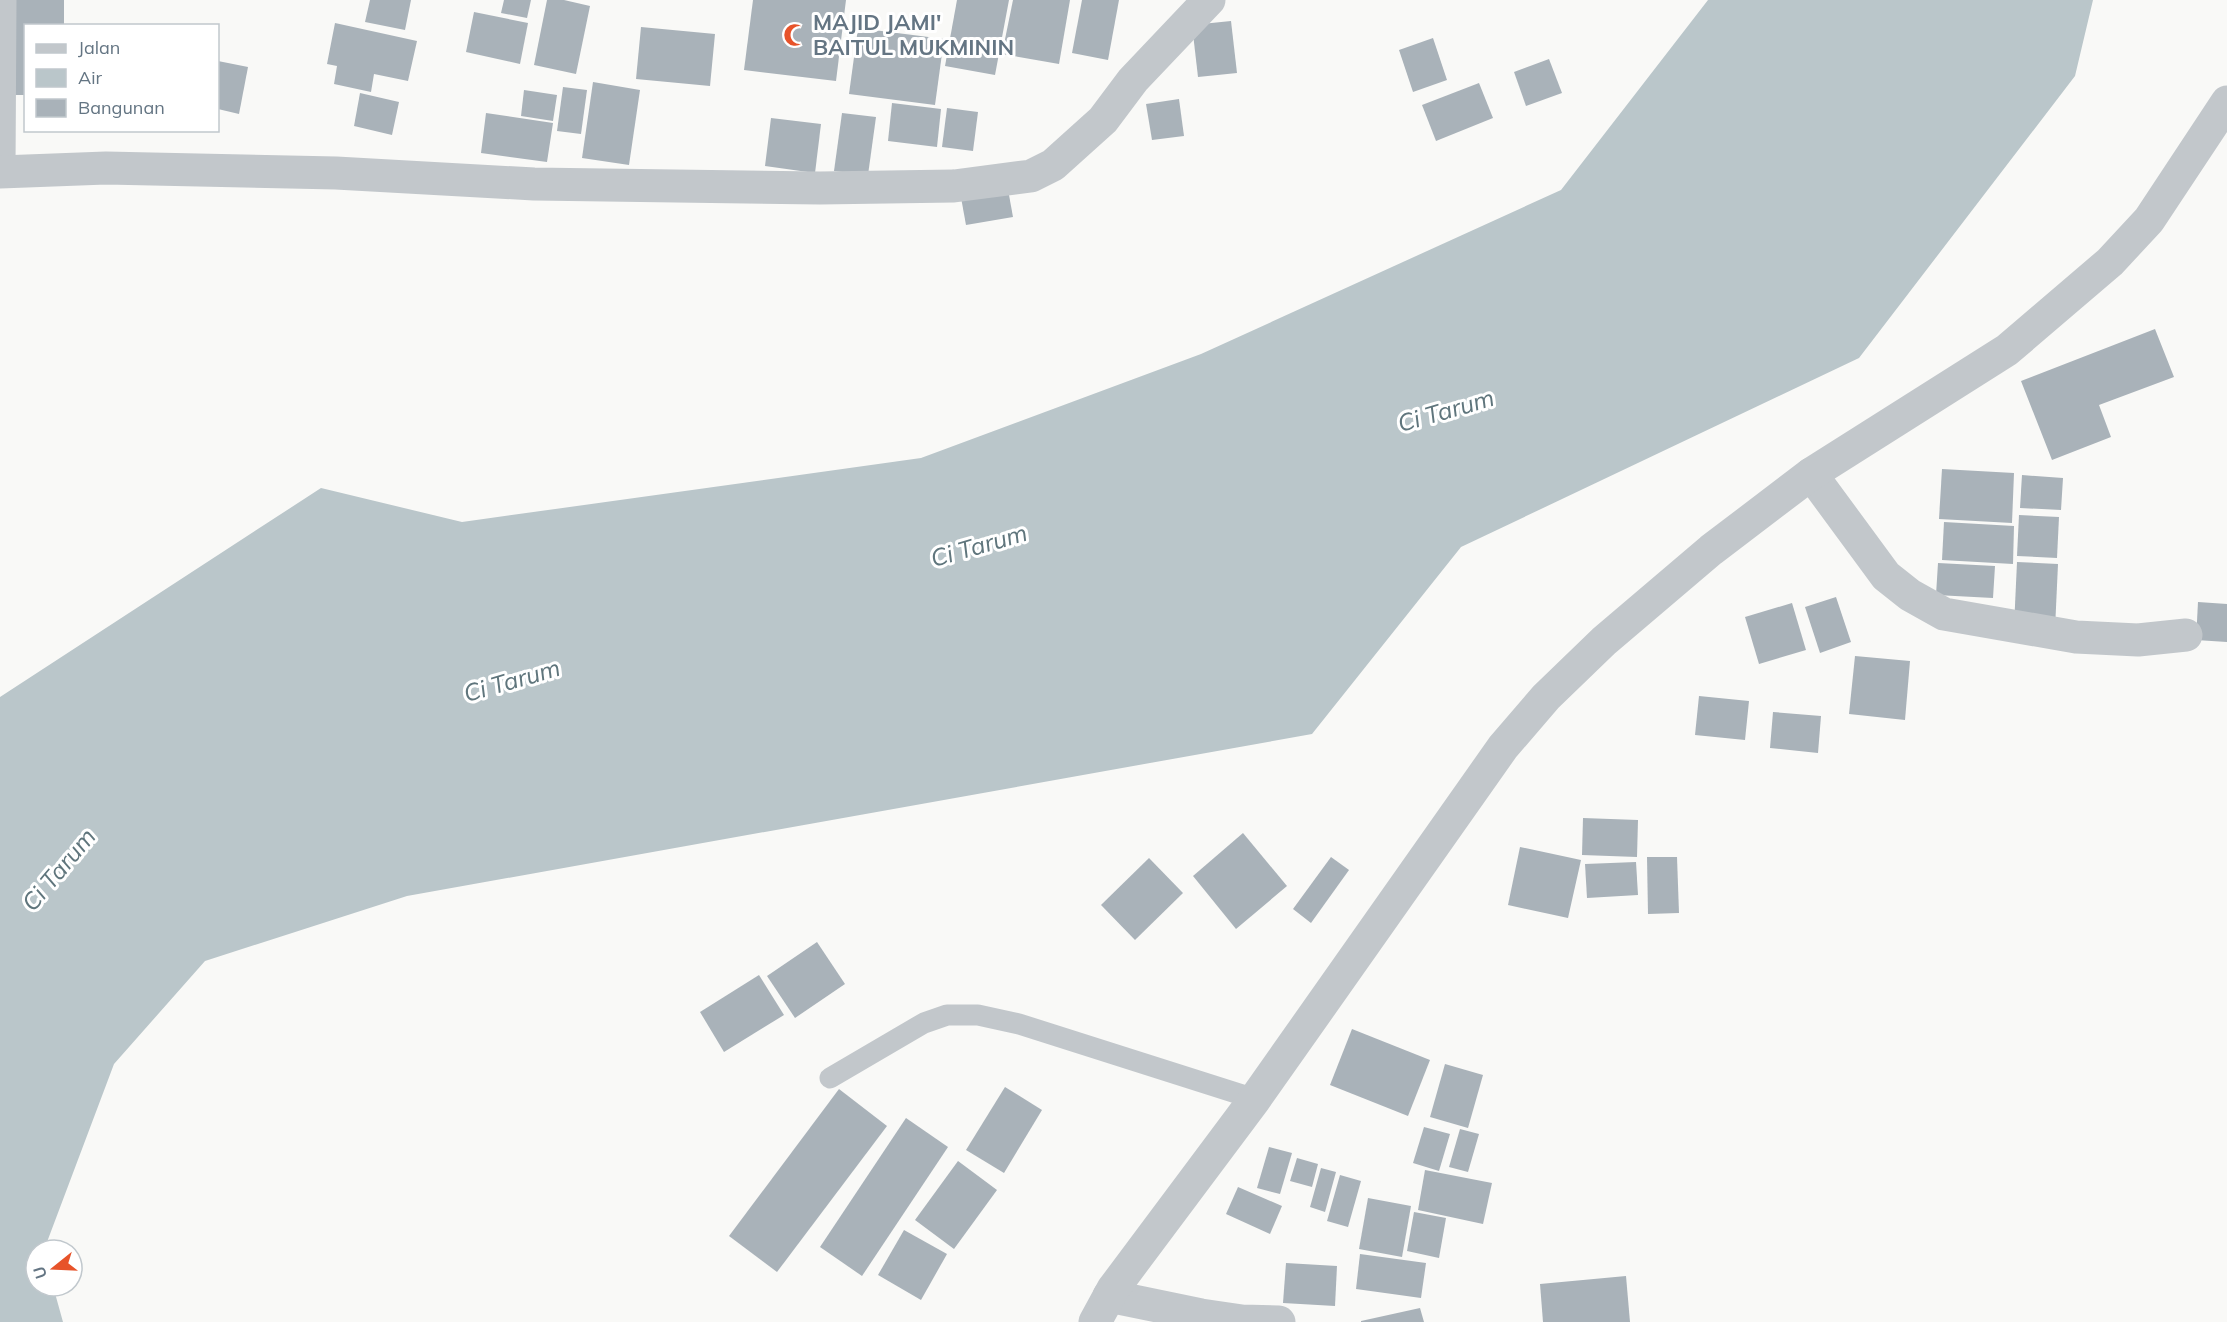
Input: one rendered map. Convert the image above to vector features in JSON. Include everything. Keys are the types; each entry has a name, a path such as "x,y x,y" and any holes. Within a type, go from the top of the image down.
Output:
{"street":[{"path":"3,171 106,168 336,172 534,184 820,188 954,186 1031,176 1053,165 1103,120 1132,80 1209,0"},
{"path":"1102,1309 1255,1099 1503,747 1546,698 1604,641 1711,550 1811,474 2007,350 2110,262 2149,220 2227,102"},
{"path":"1811,474 1886,576 1910,595 1944,614 2076,637 2138,640 2186,635"},
{"path":"1102,1309 1279,1322"}],"lane":[{"path":"3,171 6,0"},
{"path":"831,1078 924,1023 947,1015 978,1015 1019,1024 1255,1099"}],"water":[{"name":"Ci Tarum","path":"1708,0 2093,0 2075,76 1859,358 1461,547 1312,734 407,896 205,961 114,1064 49,1238 24,1238 24,1298 56,1298 63,1322 0,1322 0,697 321,488 462,522 921,458 1201,354 1561,190"}],"building":[{"path":"6,0 64,0 64,24 24,24 24,95 6,95"},
{"path":"370,0 411,0 405,30 365,22"},
{"path":"504,0 531,0 527,18 501,13"},
{"path":"547,0 564,0 590,6 576,74 534,65"},
{"name":"MAJID JAMI' BAITUL MUKMININ","path":"753,0 846,0 836,81 744,70"},
{"path":"957,0 1009,0 995,75 945,66"},
{"path":"1013,0 1070,0 1059,64 1002,54"},
{"path":"1082,0 1119,0 1108,60 1072,53"},
{"path":"474,12 528,23 520,64 466,52"},
{"path":"1231,21 1237,73 1198,77 1192,25"},
{"path":"335,23 417,41 408,81 374,74 371,92 334,84 337,66 327,64"},
{"path":"641,27 715,34 710,86 636,79"},
{"path":"858,28 944,39 935,105 849,94"},
{"path":"1433,38 1447,80 1413,92 1399,50"},
{"path":"1549,59 1562,93 1526,106 1514,72"},
{"path":"219,61 248,67 239,114 219,109"},
{"path":"593,82 640,90 629,165 582,158"},
{"path":"1479,83 1493,118 1436,141 1422,105"},
{"path":"563,87 587,90 581,134 557,131"},
{"path":"524,90 557,95 553,121 521,116"},
{"path":"360,93 399,102 392,135 354,126"},
{"path":"1179,99 1184,136 1152,140 1146,104"},
{"path":"892,103 941,109 937,147 888,141"},
{"path":"947,108 978,112 973,151 942,147"},
{"path":"486,113 553,123 547,162 481,153"},
{"path":"842,113 876,117 868,175 834,171"},
{"path":"771,118 821,124 815,173 765,166"},
{"path":"1007,184 1013,217 966,225 960,192"},
{"path":"2155,329 2174,377 2099,405 2111,437 2052,460 2021,381"},
{"path":"1942,469 2014,473 2012,523 1939,519"},
{"path":"2022,475 2063,478 2061,510 2020,508"},
{"path":"2019,515 2059,517 2057,558 2017,556"},
{"path":"1944,522 2014,526 2013,564 1942,560"},
{"path":"2017,562 2058,564 2055,629 2014,627"},
{"path":"1938,563 1995,566 1993,598 1936,595"},
{"path":"1836,597 1851,642 1820,653 1805,607"},
{"path":"2198,602 2227,604 2227,642 2196,640"},
{"path":"1792,603 1806,650 1759,664 1745,617"},
{"path":"1855,656 1910,661 1905,720 1849,714"},
{"path":"1699,696 1749,701 1745,740 1695,735"},
{"path":"1773,712 1821,716 1818,753 1770,748"},
{"path":"1583,818 1638,820 1637,857 1582,855"},
{"path":"1243,833 1287,886 1236,929 1193,876"},
{"path":"1520,847 1581,860 1568,918 1508,905"},
{"path":"1331,857 1349,870 1311,923 1293,909"},
{"path":"1647,857 1677,857 1679,913 1648,914"},
{"path":"1149,858 1183,893 1135,940 1101,905"},
{"path":"1636,862 1638,895 1587,898 1585,864"},
{"path":"817,942 845,984 795,1018 767,976"},
{"path":"759,975 784,1015 724,1052 700,1012"},
{"path":"1352,1029 1430,1060 1408,1116 1330,1085"},
{"path":"1445,1064 1483,1075 1468,1128 1430,1117"},
{"path":"1005,1087 1042,1110 1004,1173 966,1150"},
{"path":"839,1089 887,1126 777,1272 729,1236"},
{"path":"906,1118 948,1147 862,1276 820,1247"},
{"path":"1424,1127 1450,1134 1439,1171 1413,1163"},
{"path":"1460,1129 1479,1134 1468,1172 1449,1167"},
{"path":"1269,1147 1292,1153 1280,1194 1257,1188"},
{"path":"1297,1158 1318,1164 1312,1187 1290,1181"},
{"path":"958,1161 997,1190 954,1249 915,1220"},
{"path":"1321,1168 1336,1172 1325,1212 1310,1207"},
{"path":"1425,1170 1492,1183 1483,1224 1418,1210"},
{"path":"1340,1175 1361,1181 1348,1227 1327,1221"},
{"path":"1238,1187 1282,1206 1270,1234 1226,1214"},
{"path":"1368,1198 1411,1206 1402,1257 1359,1249"},
{"path":"1414,1212 1446,1218 1439,1258 1407,1251"},
{"path":"904,1230 947,1254 921,1300 878,1275"},
{"path":"1360,1254 1426,1263 1421,1298 1356,1289"},
{"path":"1286,1263 1337,1266 1335,1306 1283,1303"},
{"path":"1626,1276 1630,1322 1543,1322 1540,1284"},
{"path":"1420,1308 1424,1322 1361,1322 1361,1321"}],"place":[{"name":"MAJID JAMI' BAITUL MUKMININ","path":"795,35"}]}
